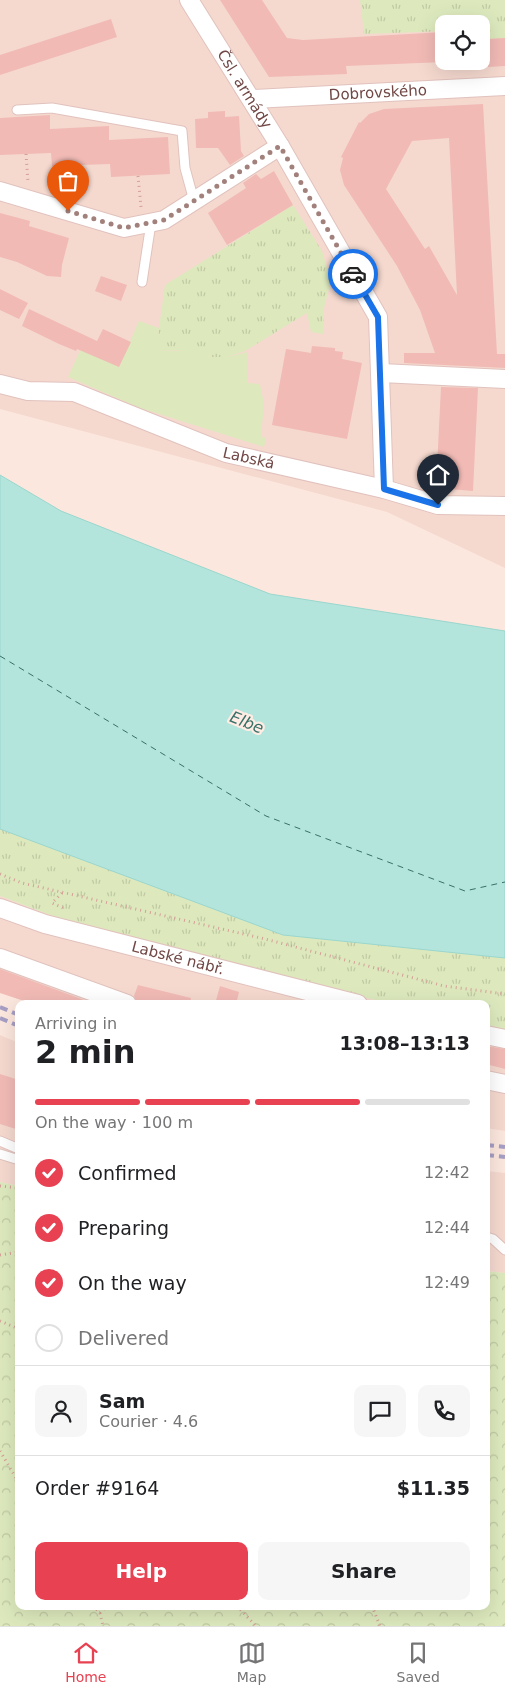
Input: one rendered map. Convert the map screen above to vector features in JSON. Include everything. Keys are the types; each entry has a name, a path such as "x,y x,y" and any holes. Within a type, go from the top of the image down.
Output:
{"street":[{"name":"Čsl. armády","path":"189,0 252,99 378,317 384,489"},
{"name":"Dobrovského","path":"252,99 505,86"},
{"path":"0,191 124,228 164,220 280,146"},
{"path":"381,373 505,379"},
{"name":"Labská","path":"0,384 28,391 74,392 226,453 384,489 438,505 505,506"},
{"name":"Labské nábř.","path":"0,908 45,924 342,1000"},
{"path":"0,958 116,1000"},
{"path":"490,1036 505,1039"},
{"path":"490,1081 505,1084"}],"lane":[{"path":"17,110 52,108 182,130 185,168 194,201"},
{"path":"142,282 146,224"},
{"path":"0,1141 15,1147"},
{"path":"0,1154 15,1159"},
{"path":"490,1238 505,1250"}],"path":[{"path":"26,154 30,200"},
{"path":"138,176 146,224"},
{"path":"0,874 22,883 261,938 444,986 505,994"},
{"path":"52,903 63,893"},
{"path":"0,1186 15,1188"},
{"path":"0,1255 15,1253"},
{"path":"0,1321 15,1327"},
{"path":"0,1451 15,1476"},
{"path":"96,1610 100,1614 103,1626"},
{"path":"100,1614 104,1610"},
{"path":"241,1610 256,1626"},
{"path":"374,1610 380,1626"}],"shaded area":[{"path":"0,0 505,0 505,568 387,512 0,409"},
{"path":"0,896 50,915 295,981 375,1000 25,1000 0,989"},
{"path":"490,1026 505,1030 505,1131 490,1129"},
{"path":"0,1035 15,1041 15,1185 0,1182"},
{"path":"490,1171 505,1173 505,1273 490,1271"}],"green space":[{"path":"360,0 505,0 505,38 490,39 490,15 435,15 435,31 364,34"},
{"path":"293,205 322,251 331,281 324,308 323,334 311,332 307,313 245,351 227,357 211,357 177,350 156,350 165,285"},
{"path":"139,321 159,328 157,350 186,351 211,357 227,357 248,352 248,383 260,384 264,404 261,437 266,438 264,447 140,408 68,377 81,349 119,367"},
{"path":"0,829 283,935 505,958 505,1030 490,1026 490,1000 375,1000 295,981 50,915 0,896"},
{"path":"0,1182 15,1185 15,1610 490,1610 490,1271 505,1273 505,1626 0,1626"}],"water":[{"name":"Elbe","path":"0,475 61,511 270,594 505,631 505,958 283,935 0,829"}],"building":[{"path":"220,0 262,0 287,38 303,40 435,33 435,62 346,66 347,74 269,77"},
{"path":"111,19 117,37 0,75 0,55"},
{"path":"505,38 505,66 490,67 490,39"},
{"path":"483,104 497,354 505,354 505,368 404,363 404,353 435,353 420,310 397,266 344,185 340,170 343,158 341,157 359,122 369,114 384,109","holes":["449,138 457,295 429,246 425,249 386,189 412,141"]},
{"path":"225,111 225,117 239,116 241,151 244,156 230,165 218,148 196,148 195,119 208,118 208,112"},
{"path":"50,115 50,129 109,126 109,140 168,137 170,174 111,177 110,164 52,166 51,153 0,155 0,118"},
{"path":"274,171 293,205 227,245 208,213 246,188 243,183 256,174 261,179"},
{"path":"0,213 30,221 29,226 69,238 61,277 47,276 17,262 0,257"},
{"path":"101,276 127,285 121,301 95,291"},
{"path":"0,289 28,303 19,319 0,310"},
{"path":"29,309 97,341 103,329 131,342 119,367 77,349 76,351 59,344 22,326"},
{"path":"312,346 335,348 335,351 343,352 342,359 362,363 347,439 272,425 286,349 311,353"},
{"path":"441,387 478,388 473,491 436,488"},
{"path":"0,969 84,1000 21,1000 0,993"},
{"path":"138,985 191,998 191,1000 136,1000 134,996"},
{"path":"220,986 239,992 237,1000 216,1000"},
{"path":"490,1047 505,1049 505,1069 490,1065"},
{"path":"0,1074 15,1079 15,1129 0,1124"}],"ferry route":[{"path":"0,656 266,816 465,891 505,882"}],"railway":[{"path":"0,1007 15,1013"},
{"path":"0,1018 15,1024"},
{"path":"490,1145 505,1147"},
{"path":"490,1155 505,1157"}],"way so far":[{"path":"68,211 124,228 164,220 280,146 353,274"}],"route":[{"path":"353,274 378,317 384,489 438,505"}]}
